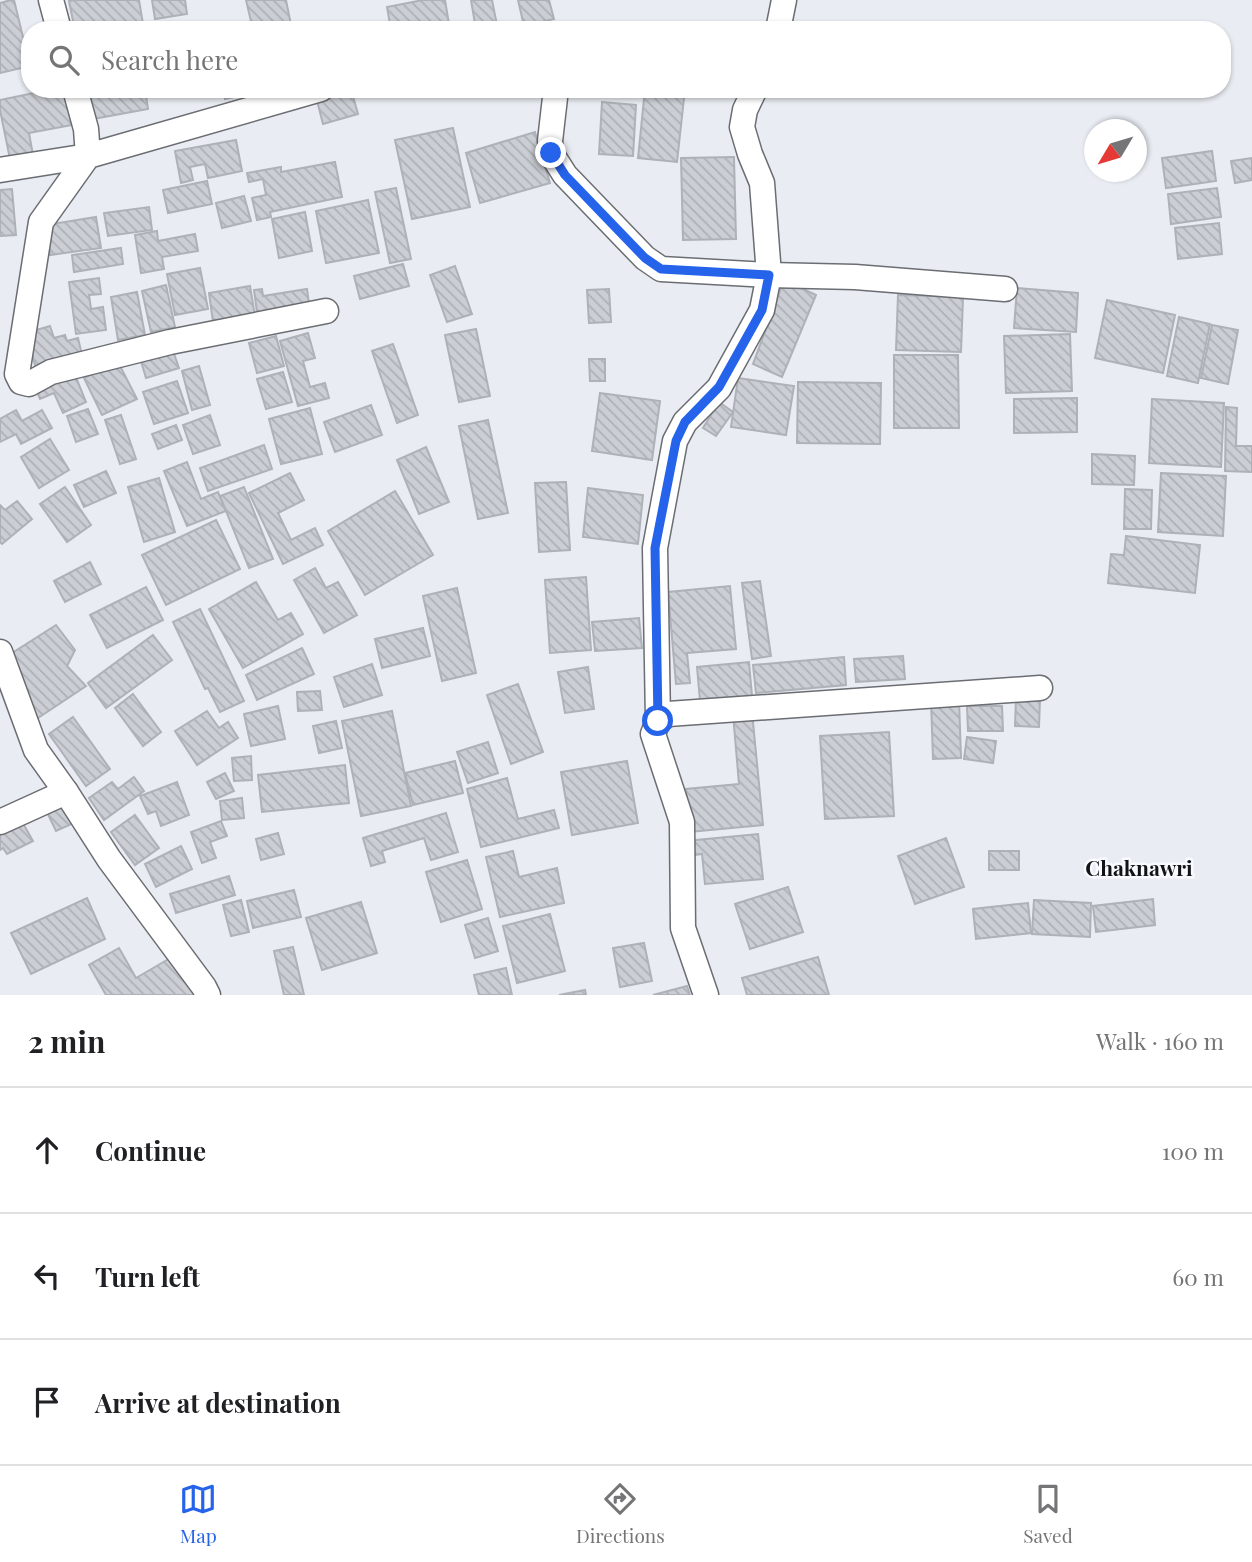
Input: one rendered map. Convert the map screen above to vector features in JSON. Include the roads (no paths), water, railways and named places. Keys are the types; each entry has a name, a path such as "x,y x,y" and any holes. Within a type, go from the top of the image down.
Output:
{"street":[{"path":"51,0 57,21"},
{"path":"780,21 784,0"},
{"path":"77,98 86,129 88,156 41,222 17,374 21,382 29,384 51,372 170,342 326,311"},
{"path":"0,170 88,156 290,98"},
{"path":"555,98 551,153 565,175 645,258 661,269 855,277 1005,289"},
{"path":"706,995 683,928 682,822 653,734 658,721 655,548 676,441 685,422 719,387 762,310 769,275 762,183 742,127 751,98"},
{"path":"0,652 36,750 109,859 208,995"},
{"path":"658,721 668,714 1040,688"},
{"path":"0,822 66,792"}],"district":[{"name":"Chaknawri","path":"1139,869"}]}
